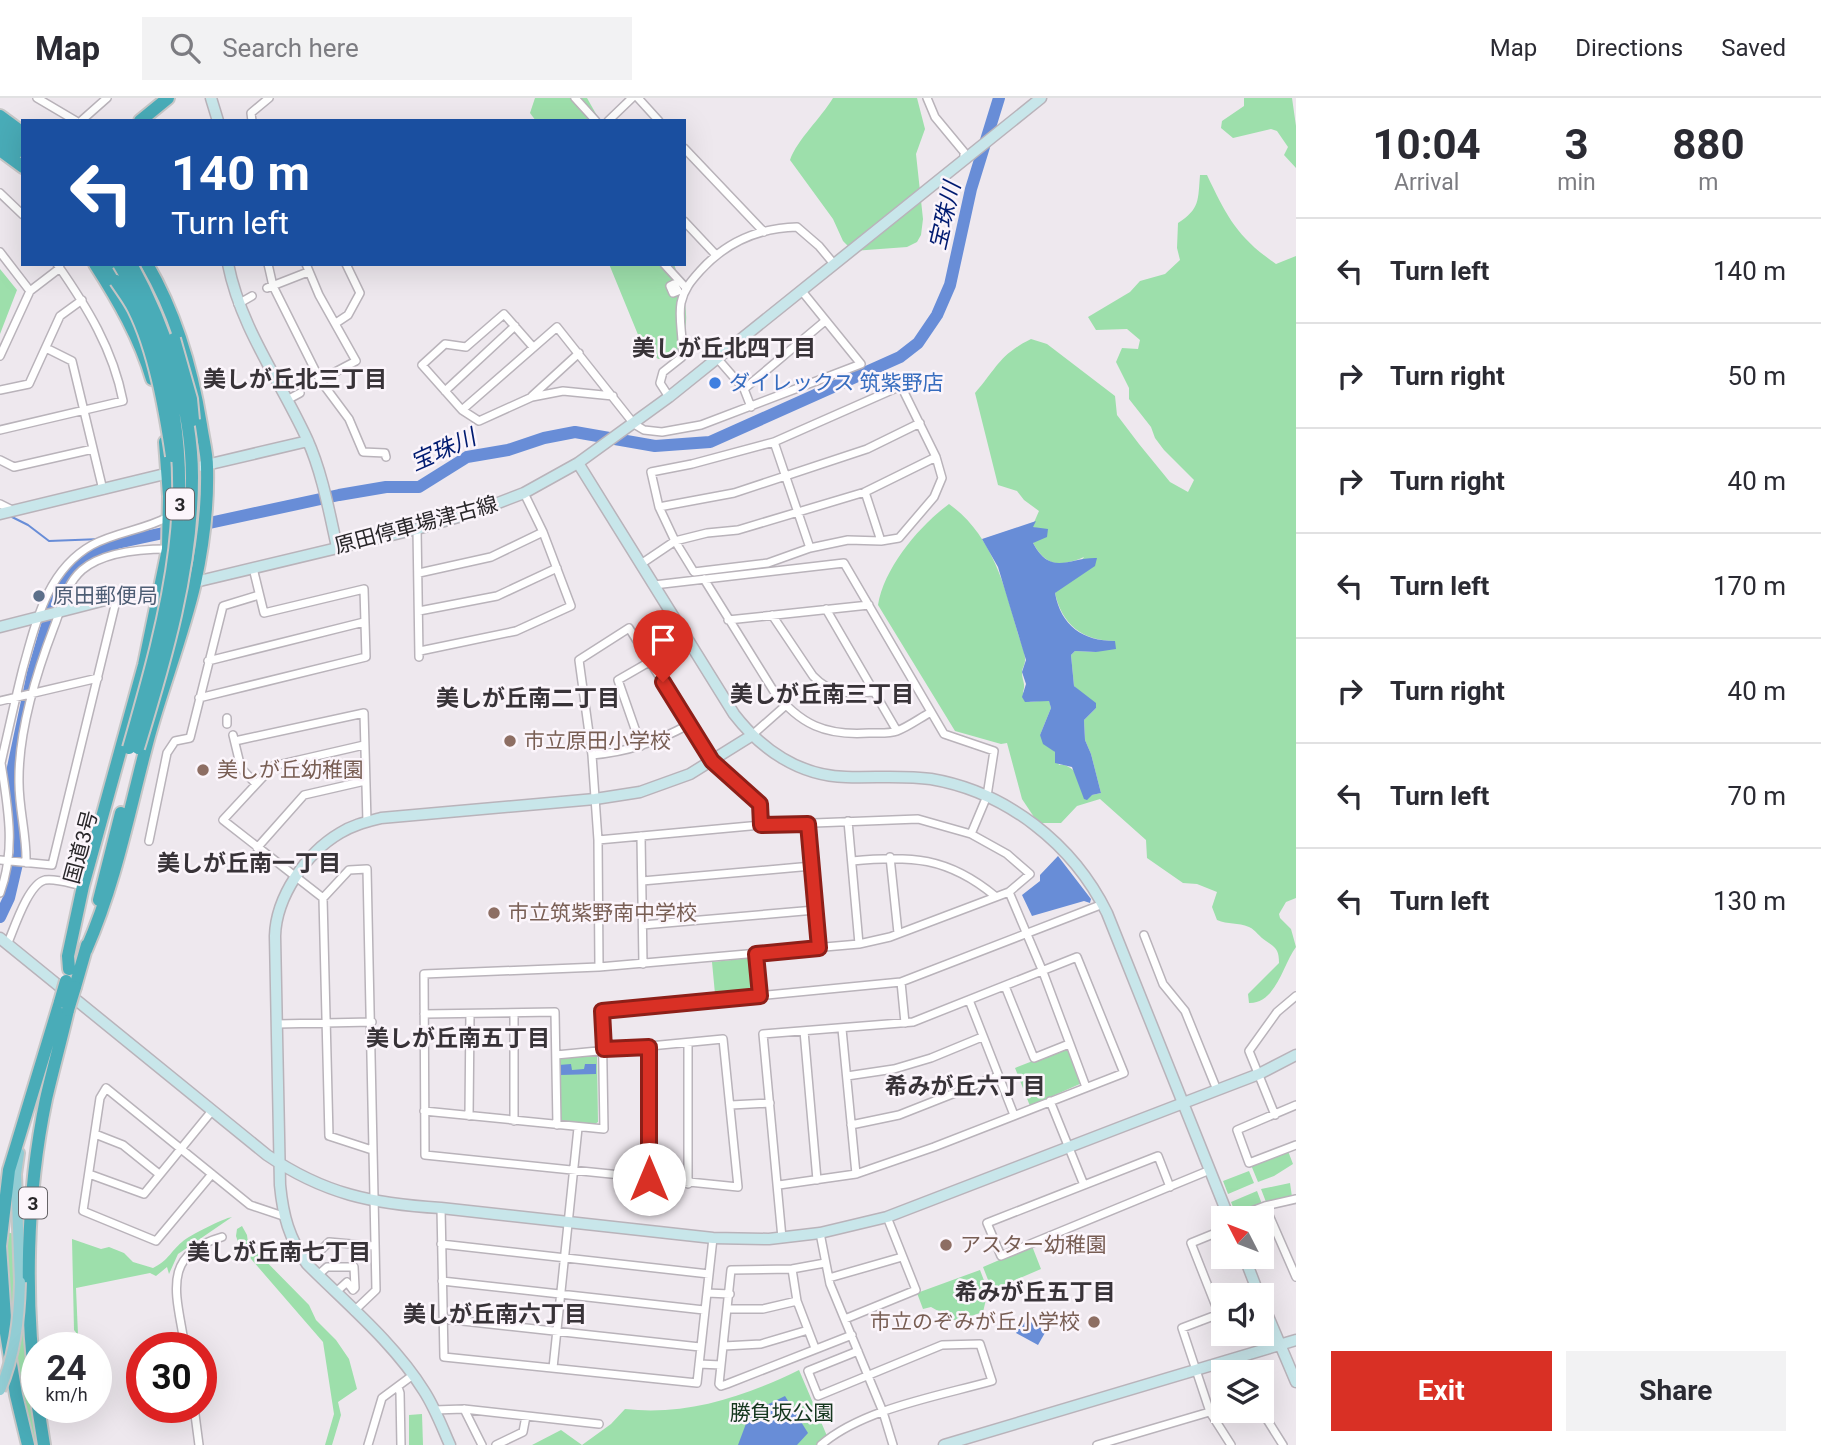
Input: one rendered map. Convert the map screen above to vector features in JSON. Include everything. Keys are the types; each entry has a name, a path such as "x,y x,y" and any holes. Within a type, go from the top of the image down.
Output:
{"highway":[{"path":"142,119 168,98"},
{"path":"0,116 8,140 21,155"},
{"path":"0,127 21,163"},
{"path":"70,979 68,956 83,886 129,744 169,545 168,474 159,409 145,355 96,266"},
{"path":"107,266 134,308 141,325 163,409 176,494 175,565"},
{"name":"国道3号","path":"30,1332 29,1282 37,1154 46,1100 70,979 129,744 159,638 175,565 180,515 178,438 172,399 152,330 120,266"},
{"name":"国道3号","path":"70,979 86,950 129,744 180,594 190,515 192,475 182,399 162,329 132,266"},
{"path":"141,266 174,339 191,399 197,456 192,475"},
{"path":"86,950 114,876 150,733 195,582 201,547 207,465 187,359 166,302 148,266"},
{"name":"国道3号","path":"28,1445 16,1395 6,1333 0,1247 9,1170 64,1006"},
{"path":"41,1423 44,1445"}],"main road":[{"path":"20,1266 32,1147 36,1125 46,1100"},
{"path":"0,1390 16,1338 20,1282 17,1166 30,1103"}],"street":[{"path":"81,119 107,98"},
{"path":"252,119 251,113 269,98"},
{"path":"575,98 594,119"},
{"path":"610,119 632,98"},
{"path":"638,98 657,119"},
{"path":"927,98 935,117 964,152 966,159"},
{"name":"原田停車場津古線","path":"0,627 117,597 160,590 417,529 472,513 524,493 578,463 669,397 1041,98"},
{"path":"43,99 75,119"},
{"path":"213,101 218,119"},
{"path":"686,150 764,232"},
{"path":"0,193 21,213"},
{"path":"686,223 715,254"},
{"path":"669,397 660,383 663,372 682,357 684,343 681,306 686,288 715,254 734,241 764,232 797,227 819,246 834,264"},
{"path":"0,252 30,291"},
{"path":"0,356 30,291 59,266 99,329 119,377 123,401 0,430"},
{"path":"228,266 238,304 249,330 308,441 337,547"},
{"path":"268,266 270,287 320,380 349,419 363,452 385,453 386,457"},
{"path":"336,323 348,315 359,293 347,266"},
{"path":"666,266 686,288"},
{"path":"270,287 307,268 356,361 320,380"},
{"path":"670,286 668,282 674,275"},
{"path":"462,410 557,327 613,396 631,426 643,430 662,432 701,425 861,364 802,290"},
{"path":"238,304 252,296"},
{"path":"0,390 29,384 60,316 82,300"},
{"path":"533,347 504,314 466,347 445,344 422,365 462,410 479,421 529,398 563,391 613,396"},
{"path":"744,389 825,321"},
{"path":"445,391 515,326"},
{"path":"46,348 72,361 103,490"},
{"path":"529,398 579,353"},
{"path":"717,358 744,389 751,407"},
{"path":"901,386 936,457 942,478 934,497 899,538 881,541 848,540 810,548 768,563 694,572 659,507 651,472 774,442 901,386"},
{"path":"287,400 299,393"},
{"path":"659,507 734,494 867,449 920,424"},
{"path":"0,514 308,441"},
{"path":"774,442 810,548"},
{"path":"0,460 14,467 93,449"},
{"path":"641,564 675,541 707,533 738,530 865,492 936,457"},
{"path":"578,463 734,714 751,736 792,765 824,774 843,777 896,776 930,779 987,796 1032,822 1077,865 1103,904 1226,1206"},
{"path":"865,492 881,541"},
{"path":"417,529 419,654 516,631 571,606 543,532 524,493"},
{"path":"0,504 13,511"},
{"path":"0,893 9,817 1,763 36,619 47,594 58,575 77,555 108,537 169,519"},
{"path":"419,573 491,557 543,532"},
{"path":"26,863 19,785 23,736 40,663 73,579 96,561 169,545"},
{"path":"654,585 844,563 944,734 994,751 987,796 971,834"},
{"path":"199,698 366,657 364,589 264,613 253,568"},
{"path":"419,611 497,596 557,568"},
{"path":"704,579 785,706 806,723 830,732 853,734 897,731 931,712"},
{"path":"149,841 167,752 175,741 190,738 223,606 259,595"},
{"path":"4,861 52,865 117,597"},
{"path":"728,620 869,605"},
{"path":"826,609 897,731"},
{"path":"772,615 821,685 845,694 873,692"},
{"path":"208,661 363,622"},
{"path":"599,967 598,840 592,755 579,660 629,628 712,761 760,804 761,825"},
{"path":"641,746 618,680 651,661"},
{"path":"0,701 98,678"},
{"path":"450,1445 434,1410 413,1375 383,1340 307,1264 290,1236 283,1216 275,929 281,903 295,877 329,841 346,830 381,818 595,799 640,792 669,783 712,761 751,736 785,706"},
{"path":"256,784 241,768 234,738 364,713 367,822"},
{"path":"592,755 621,753 664,738 688,725"},
{"path":"323,898 223,820 273,766 364,745"},
{"path":"257,848 304,796 365,781"},
{"path":"556,1055 723,1039 738,1187 688,1184 425,1155 424,974 643,964 859,944 898,933 1009,892 1030,874 1007,855 971,834 918,819 761,825 598,840"},
{"path":"848,821 859,944"},
{"path":"808,824 819,948"},
{"path":"641,836 643,964"},
{"path":"852,861 890,857 922,859 945,866 975,881 995,896"},
{"path":"890,857 898,933"},
{"path":"642,881 812,866"},
{"path":"354,1311 376,1290 367,870 349,870 323,898 330,1136 372,1150"},
{"path":"83,886 42,880 33,888 4,942 211,1112 280,1164 334,1191 373,1202 713,1238 782,1238 820,1233 887,1217 1259,1074 1296,1055"},
{"path":"1009,892 1043,972 1086,1087"},
{"path":"424,1111 604,1129 602,1011 901,982 1103,904"},
{"path":"643,925 815,910"},
{"path":"1144,935 1163,984 1185,1011 1217,1090"},
{"path":"756,954 760,996"},
{"path":"779,1185 856,1174 934,1147 1124,1073 1077,957 913,1022 763,1034 782,1238"},
{"path":"901,982 905,1023"},
{"path":"1005,986 1034,1058 1069,1044"},
{"path":"1275,1115 1249,1051 1277,1012 1296,996"},
{"path":"969,1000 1014,1115"},
{"path":"424,1014 555,1012 557,1125"},
{"path":"514,1013 514,1121"},
{"path":"469,1116 470,1014"},
{"path":"277,1024 372,1023"},
{"path":"842,1029 856,1174"},
{"path":"804,1031 817,1180"},
{"path":"847,1076 894,1069 932,1058 982,1037"},
{"path":"688,1043 688,1184"},
{"path":"649,1047 649,1179"},
{"path":"851,1125 899,1115 998,1076"},
{"path":"212,1174 156,1241 83,1211 100,1098 106,1088 181,1147 212,1174 249,1207 283,1216"},
{"path":"1050,1101 1084,1185"},
{"path":"731,1105 770,1103"},
{"path":"1296,1105 1237,1130 1249,1163 1296,1144"},
{"path":"89,1174 144,1194 211,1112"},
{"path":"553,1368 578,1128"},
{"path":"95,1133 123,1145 159,1174"},
{"path":"1170,1187 1158,1156 987,1223 1000,1256 1170,1187 1210,1170"},
{"path":"1265,1206 1296,1199"},
{"path":"441,1208 444,1357 697,1383 713,1238"},
{"path":"845,1319 916,1290 887,1217"},
{"path":"1274,1227 1296,1278"},
{"path":"820,1233 829,1278 883,1412 893,1445"},
{"path":"1211,1235 1191,1243 1219,1314 1182,1328 1210,1412 1231,1445"},
{"path":"183,1332 175,1279 178,1267 186,1256 211,1240 222,1237"},
{"path":"307,1264 329,1242 373,1246"},
{"path":"442,1244 709,1275"},
{"path":"829,1278 902,1257"},
{"path":"825,1263 792,1269 731,1270 721,1386 852,1335"},
{"path":"318,1275 327,1267 354,1267 355,1288 353,1290 347,1282 336,1292"},
{"path":"792,1269 797,1301 815,1348"},
{"path":"442,1280 704,1310"},
{"path":"707,1293 730,1294"},
{"path":"728,1308 764,1309 797,1301"},
{"path":"444,1320 700,1347"},
{"path":"724,1346 761,1344 808,1330"},
{"path":"1274,1334 1296,1382"},
{"path":"944,1445 965,1442 1296,1339"},
{"path":"821,1445 845,1428 883,1412 992,1381 980,1344 942,1345 818,1396 808,1371 858,1350"},
{"path":"699,1364 721,1365"},
{"path":"368,1445 382,1398 413,1375"},
{"path":"398,1387 401,1445"},
{"path":"434,1410 464,1409 598,1424"},
{"path":"464,1409 482,1445"},
{"path":"1097,1445 1210,1412"},
{"path":"496,1445 523,1432 526,1416"},
{"path":"197,1423 200,1445"},
{"path":"1269,1423 1283,1445"}],"green space":[{"path":"535,98 587,98 599,119 534,119 530,113"},
{"path":"833,98 917,98 925,129 916,154 923,219 921,235 917,242 907,247 853,251 843,241 833,219 790,160"},
{"path":"1244,98 1292,98 1296,126 1296,168 1284,155 1288,147 1277,131 1271,129 1233,138 1221,128 1222,121 1244,106"},
{"path":"1200,175 1207,175 1234,225 1252,245 1276,264 1296,256 1296,898 1286,902 1279,914 1291,929 1296,947 1272,990 1258,1002 1249,1003 1248,994 1279,963 1275,948 1249,927 1217,920 1212,907 1217,892 1197,884 1183,883 1147,858 1146,840 1100,799 1077,806 1061,823 1038,823 1022,799 1007,743 1001,744 955,731 878,605 887,577 904,549 926,524 949,504 976,530 1001,577 1024,654 1023,692 1030,702 1049,700 1051,708 1040,735 1055,752 1059,765 1074,771 1092,795 1101,793 1085,740 1084,720 1096,708 1074,686 1071,655 1075,651 1096,652 1115,641 1084,634 1063,614 1055,593 1084,557 1054,563 1038,551 1033,543 1041,529 1032,527 1039,511 1017,491 998,485 975,393 999,363 1020,345 1031,339 1047,344 1115,396 1117,415 1139,444 1170,482 1188,492 1194,480 1164,450 1151,427 1129,399 1129,388 1116,362 1122,348 1138,349 1140,340 1127,329 1096,330 1088,317 1130,292 1140,281 1165,274 1180,260 1177,248 1178,223 1194,208"},
{"path":"610,266 675,266 686,312 684,336 671,358 658,359 641,342"},
{"path":"0,269 17,290 0,334"},
{"path":"751,958 756,989 754,991 715,994 712,962"},
{"path":"1069,1049 1082,1083 1030,1106 1015,1068"},
{"path":"594,1054 597,1056 598,1122 563,1121 560,1119 558,1059"},
{"path":"1288,1151 1293,1164 1258,1182 1251,1165"},
{"path":"1249,1171 1254,1183 1228,1194 1223,1181"},
{"path":"1290,1183 1292,1197 1266,1202 1261,1189"},
{"path":"1257,1191 1262,1204 1233,1206 1231,1202"},
{"path":"232,1217 178,1254 169,1274 167,1267 156,1276 150,1273 76,1288 78,1332 74,1330 72,1239 101,1249 109,1247 124,1253 133,1262 153,1268 186,1239"},
{"path":"242,1226 248,1243 309,1305 316,1320 336,1340 349,1359 357,1389 338,1402 341,1415 332,1445 325,1445 334,1414 323,1342 239,1245 237,1229"},
{"path":"7,1232 14,1234 14,1286 23,1289 26,1332 21,1332 21,1390 15,1362 7,1290"},
{"path":"1032,1246 1041,1269 992,1290 983,1267"},
{"path":"980,1270 988,1291 983,1312 956,1321 931,1307 923,1309 917,1293"},
{"name":"勝負坂公園","path":"799,1370 827,1436 816,1445 582,1445 611,1424 625,1409 670,1410 692,1407 736,1396"},
{"path":"422,1414 423,1445 409,1445 409,1415"},
{"path":"28,1423 34,1423 38,1445 33,1445"},
{"path":"561,1430 582,1445 532,1445"}],"water":[{"path":"1036,521 1033,527 1048,529 1047,537 1033,543 1047,560 1061,563 1097,558 1095,566 1055,593 1062,614 1075,629 1093,638 1115,641 1116,649 1075,651 1071,655 1074,686 1096,703 1096,708 1084,720 1085,740 1101,793 1092,795 1087,800 1084,799 1072,767 1055,763 1055,752 1043,744 1040,735 1051,708 1049,701 1025,702 1022,697 1026,684 1022,672 1026,660 998,567 982,539"},
{"path":"1058,856 1091,899 1090,903 1084,901 1032,916 1022,895 1040,881 1040,875"},
{"path":"571,1064 572,1070 584,1069 585,1064 596,1064 596,1074 560,1075 559,1065"},
{"path":"1024,1318 1046,1331 1038,1345 1016,1333"},
{"path":"785,1396 808,1433 797,1445 738,1445 750,1413"}],"waterway":[{"name":"宝珠川","path":"0,917 9,898 20,851 12,772 33,673 54,603 72,571 89,557 117,543 339,495 386,487 419,487 467,457 508,450 544,438 575,432 655,446 710,442 900,357 918,343 937,315 950,285 971,189 999,98"},
{"path":"10,516 28,525 49,541 101,539"},
{"name":"宝珠川","path":"106,542 112,545"}],"place":[{"name":"ダイレックス 筑紫野店","path":"715,383"},
{"name":"原田郵便局","path":"39,596"},
{"name":"市立原田小学校","path":"510,741"},
{"name":"美しが丘幼稚園","path":"203,770"},
{"name":"市立筑紫野南中学校","path":"494,913"},
{"name":"アスター幼稚園","path":"946,1245"},
{"name":"市立のぞみが丘小学校","path":"1094,1322"}],"district":[{"name":"美しが丘北四丁目","path":"724,348"},
{"name":"美しが丘北三丁目","path":"295,379"},
{"name":"美しが丘南三丁目","path":"822,694"},
{"name":"美しが丘南二丁目","path":"528,698"},
{"name":"美しが丘南一丁目","path":"249,863"},
{"name":"美しが丘南五丁目","path":"458,1038"},
{"name":"希みが丘六丁目","path":"965,1086"},
{"name":"美しが丘南七丁目","path":"279,1252"},
{"name":"希みが丘五丁目","path":"1035,1292"},
{"name":"美しが丘南六丁目","path":"495,1314"}],"route":[{"path":"649,1179 649,1047 604,1049 602,1011 760,996 756,954 819,948 808,824 761,825 760,804 712,761 663,682"}]}
